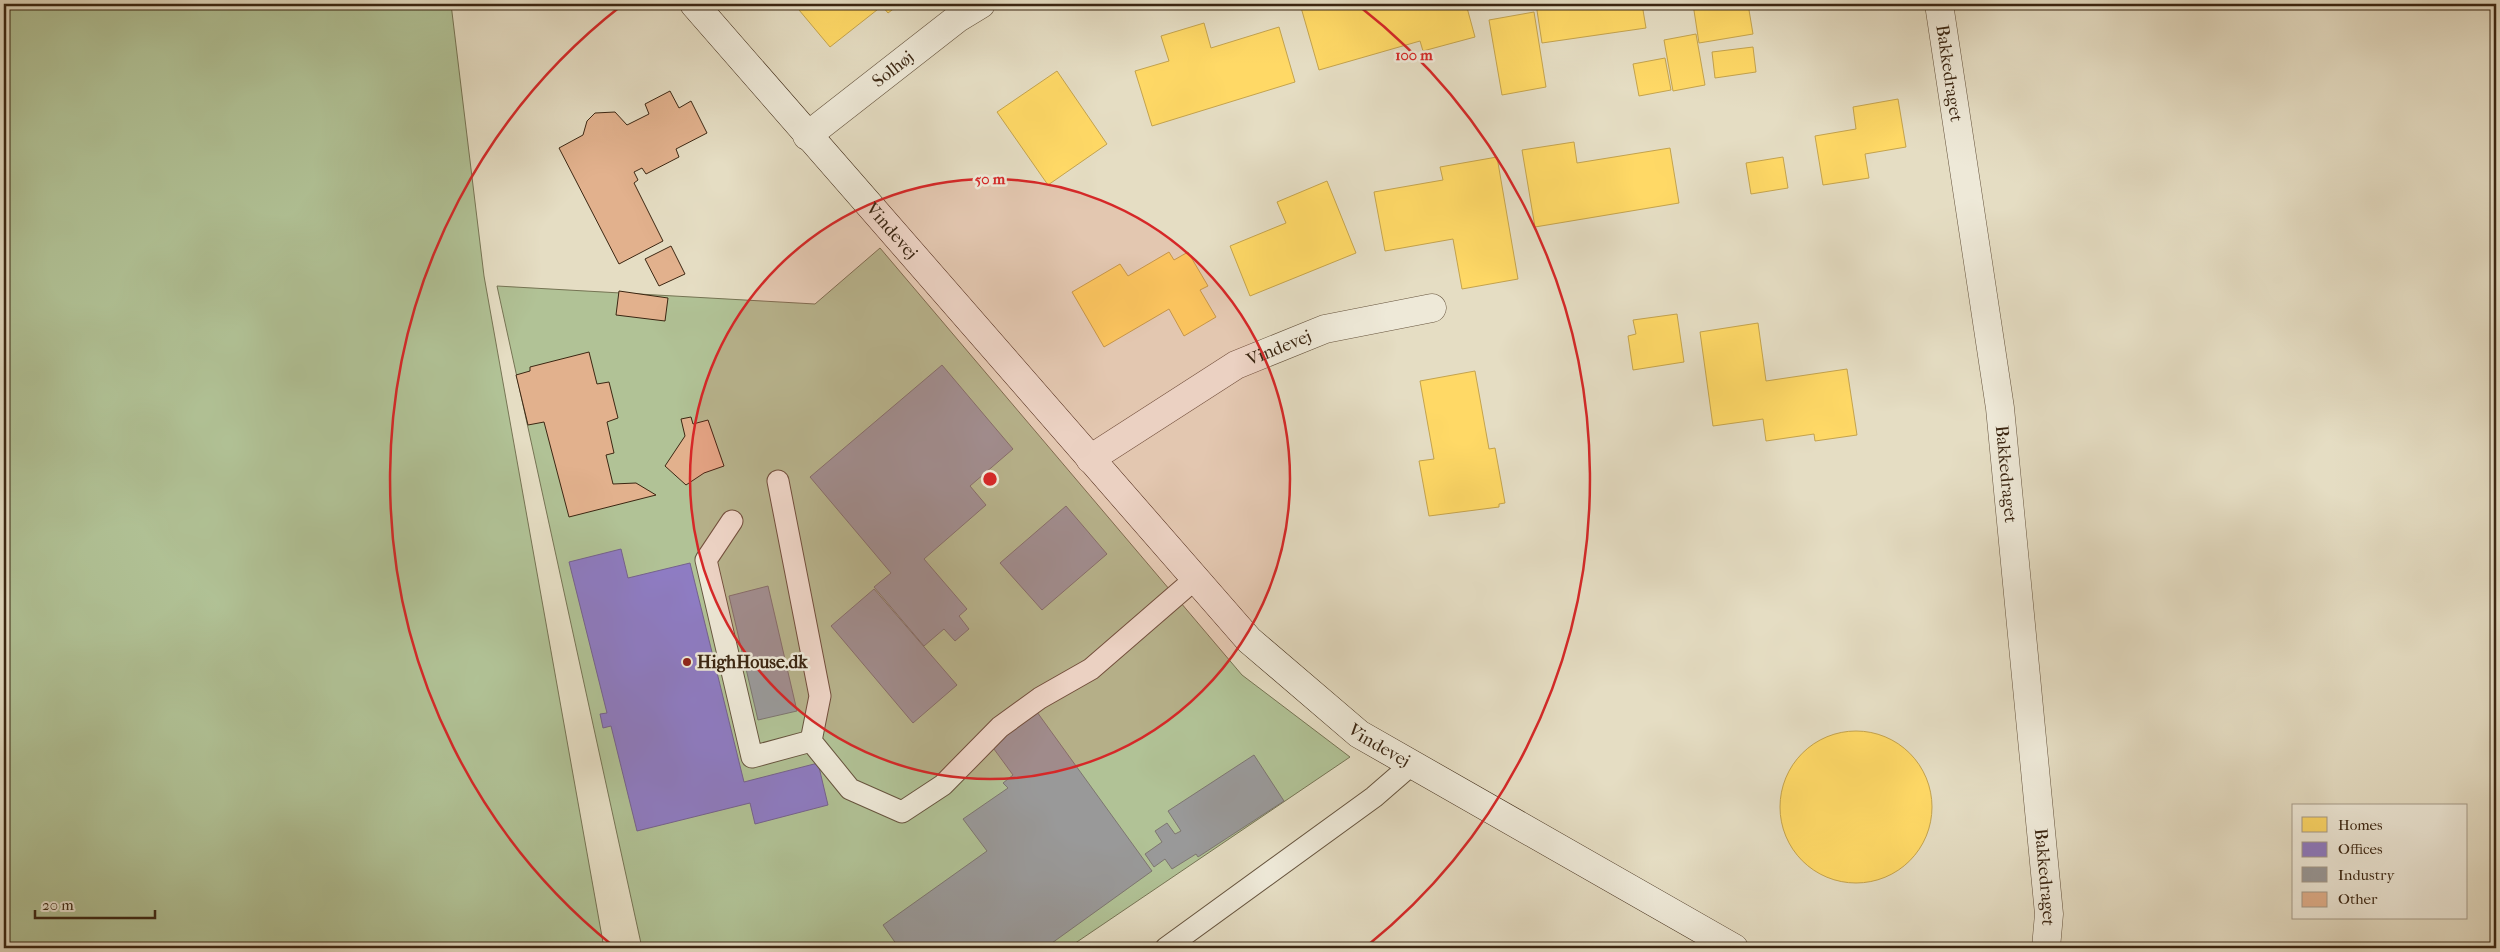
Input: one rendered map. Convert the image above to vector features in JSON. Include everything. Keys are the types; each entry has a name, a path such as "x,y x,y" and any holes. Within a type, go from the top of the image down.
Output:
{"street":[{"name":"Vindevej","path":"694,4 1248,640 1359,734 1734,948"},
{"name":"Solhøj","path":"807,136 958,18 980,4"},
{"name":"Bakkedraget","path":"1940,4 2000,408 2049,914 2046,948"},
{"name":"Vindevej","path":"1090,459 1236,365 1325,329 1432,308"}],"lane":[{"path":"778,481 820,696 811,741"},
{"path":"732,521 706,560 752,757 811,741"},
{"path":"811,741 850,788 902,812 943,786 1000,726 1040,698 1091,669 1195,580"},
{"path":"1166,948 1374,797 1412,764"}],"green space":[{"path":"4,4 451,4 484,276 604,948 4,948"},
{"path":"880,248 1242,675 1350,757 1068,948 642,948 497,286 815,304"}],"building: Homes":[{"path":"794,4 900,4 888,13 882,6 830,47"},
{"path":"1300,4 1466,4 1475,37 1423,51 1420,41 1319,70"},
{"path":"1536,4 1642,4 1646,28 1542,43"},
{"path":"1693,4 1748,4 1753,34 1699,43"},
{"path":"1534,12 1546,87 1502,95 1489,20"},
{"path":"1204,23 1211,48 1279,27 1295,82 1152,126 1135,71 1169,61 1161,36"},
{"path":"1696,34 1705,85 1673,91 1664,40"},
{"path":"1753,47 1756,72 1715,78 1712,52"},
{"path":"1665,58 1671,90 1639,96 1633,64"},
{"path":"1057,71 1107,144 1048,185 997,112"},
{"path":"1898,99 1906,147 1865,154 1869,178 1823,185 1815,136 1856,129 1853,107"},
{"path":"1574,142 1577,163 1670,148 1679,203 1535,227 1522,150"},
{"path":"1497,157 1518,279 1462,289 1453,239 1385,251 1374,192 1443,180 1440,167"},
{"path":"1783,157 1788,188 1751,194 1746,163"},
{"path":"1327,181 1356,253 1250,296 1230,246 1286,223 1277,202"},
{"path":"1169,252 1174,260 1188,252 1208,286 1200,290 1216,317 1184,336 1169,309 1104,347 1072,292 1120,264 1128,276"},
{"path":"1677,314 1684,362 1633,370 1628,336 1636,334 1633,320"},
{"path":"1758,323 1766,381 1847,369 1857,435 1815,441 1814,434 1766,441 1763,419 1713,426 1700,332"},
{"path":"1475,371 1489,449 1495,448 1505,503 1499,504 1499,507 1429,516 1419,461 1434,459 1420,381"},
{"path":"1856,731 1871,732 1885,736 1898,743 1910,753 1920,765 1927,778 1931,792 1931,822 1927,836 1920,849 1910,861 1898,871 1885,878 1871,882 1856,883 1841,882 1827,878 1814,871 1802,861 1792,849 1785,836 1781,822 1780,807 1781,792 1785,778 1792,765 1802,753 1814,743 1827,736 1841,732"}],"building: Offices":[{"path":"621,549 628,578 690,563 744,782 818,763 828,805 755,824 750,803 637,831 611,726 603,728 600,714 607,713 569,562"}],"building: Industry":[{"path":"942,365 1013,449 970,486 986,505 924,559 967,609 959,616 969,629 955,641 944,629 924,646 874,587 891,573 810,477"},
{"path":"1066,506 1107,554 1042,610 1000,563"},
{"path":"768,586 797,711 758,720 729,596"},
{"path":"874,589 957,685 913,723 831,626"},
{"path":"1037,712 1152,871 1045,948 899,948 883,925 987,851 963,819 1008,788 1003,783 1013,775 991,745"},
{"path":"1254,755 1284,801 1198,857 1196,854 1172,869 1165,859 1154,867 1145,854 1162,842 1155,831 1167,823 1175,834 1181,831 1168,811"}],"building: Other":[{"path":"670,91 679,108 691,101 707,133 676,149 679,157 646,174 642,168 634,172 638,180 634,183 663,241 619,264 559,148 583,135 587,121 595,113 615,112 627,125 649,114 645,104"},
{"path":"671,246 685,274 659,286 645,259"},
{"path":"619,291 668,298 665,321 616,315"},
{"path":"589,352 597,384 609,382 618,418 607,422 614,453 606,455 613,484 636,483 656,495 569,517 544,422 528,425 516,375 530,371 530,367"},
{"path":"691,417 693,424 708,420 724,466 704,473 686,485 665,466 685,436 681,419"}],"place":[{"name":"HighHouse.dk","path":"687,662"}]}
